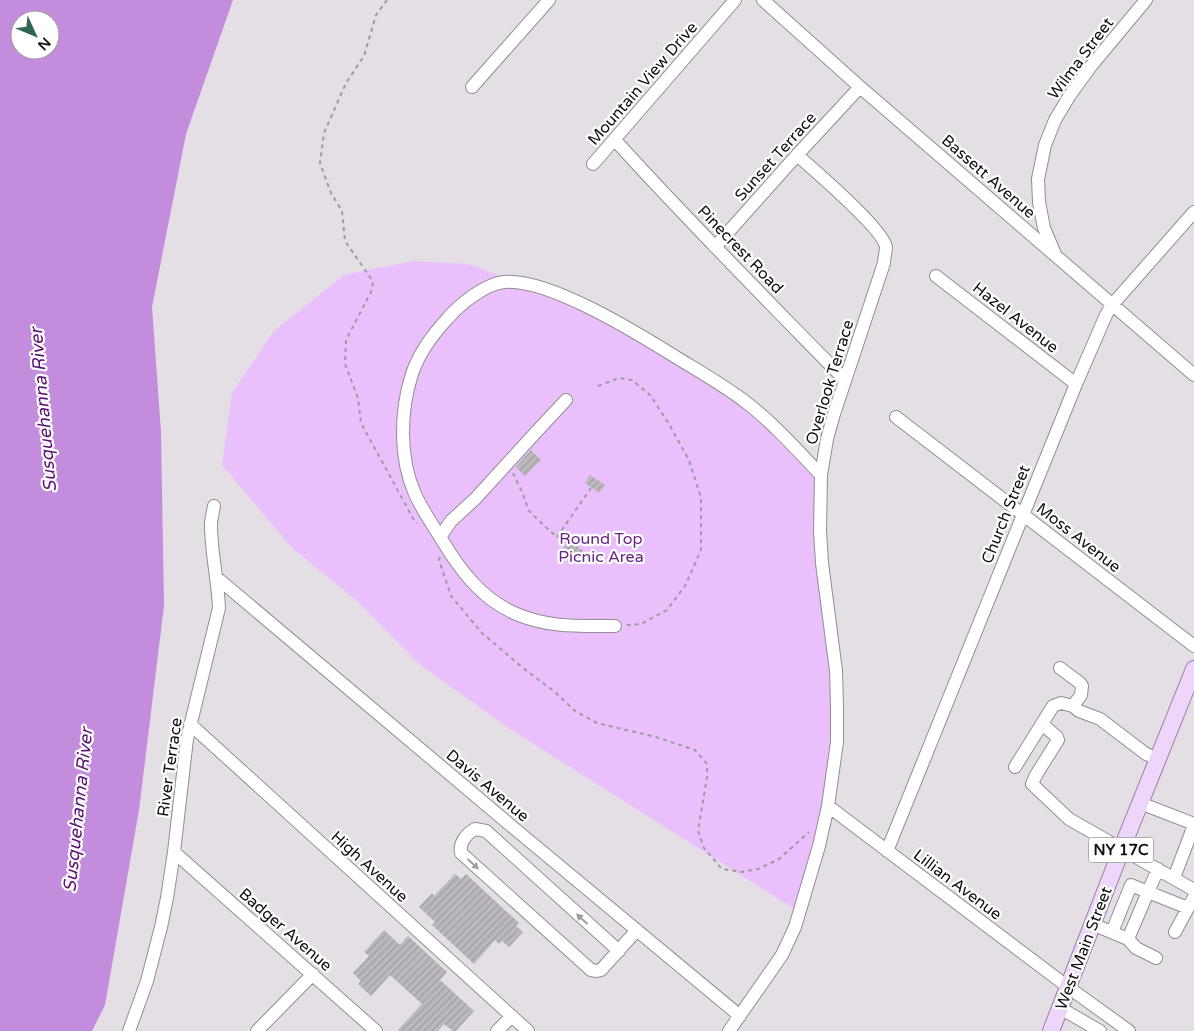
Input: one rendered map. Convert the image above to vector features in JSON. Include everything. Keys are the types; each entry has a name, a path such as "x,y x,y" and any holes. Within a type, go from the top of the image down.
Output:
{"main road":[{"name":"West Main Street","path":"1051,1031 1194,669"}],"street":[{"path":"472,87 549,0"},
{"name":"Mountain View Drive","path":"593,164 735,0"},
{"name":"Bassett Avenue","path":"763,0 860,87 1194,375"},
{"name":"Wilma Street","path":"1056,256 1044,228 1038,202 1038,180 1045,145 1055,120 1070,95 1091,66 1146,0"},
{"name":"Sunset Terrace","path":"715,247 860,87"},
{"name":"Pinecrest Road","path":"615,140 652,182 845,380"},
{"name":"Overlook Terrace","path":"729,1031 782,955 795,927 819,846 828,806 837,742 837,705 836,671 822,563 820,531 821,475 827,439 834,414 884,262 886,247 869,221 797,155"},
{"name":"Church Street","path":"887,851 1076,384 1106,315 1112,305 1194,212"},
{"name":"Hazel Avenue","path":"936,276 1076,384"},
{"path":"615,626 566,626 540,622 513,612 489,598 471,581 453,558 414,493 409,477 403,435 408,391 413,373 426,345 454,311 467,299 501,282 520,282 545,289 600,313 723,386 748,404 784,436 821,475"},
{"path":"443,542 451,521 475,500 566,400"},
{"name":"Moss Avenue","path":"896,417 1194,646"},
{"name":"River Terrace","path":"129,1031 148,981 161,927 174,852 186,740 219,608 212,548 211,523 214,506"},
{"name":"Davis Avenue","path":"216,577 740,1016"},
{"path":"1060,668 1082,686 1081,695 1073,706"},
{"path":"1014,767 1054,706 1061,702 1100,719 1146,754 1158,759"},
{"name":"High Avenue","path":"190,724 528,1031"},
{"path":"1042,724 1057,736 1058,740 1032,784 1069,819 1194,890"},
{"path":"1140,803 1194,825 1174,878"},
{"name":"Lillian Avenue","path":"828,806 1129,1031"},
{"path":"619,951 486,831 475,828 469,832 460,848 461,853 591,970 601,970 619,951 637,930"},
{"name":"Badger Avenue","path":"174,852 376,1031"},
{"path":"1128,939 1158,869"},
{"path":"1112,932 1131,885 1148,892 1191,903 1175,932"},
{"path":"1092,924 1128,939 1136,948 1156,958"},
{"path":"257,1031 313,974"},
{"path":"1060,1008 1100,1031"},
{"path":"497,1031 512,1016"}],"path":[{"path":"387,0 376,15 364,56 346,83 324,133 320,163 331,193 342,211 345,241 372,280 373,288 346,340 345,364 358,398 361,423 415,522 443,542 439,560 451,596 482,633 555,692 574,711 597,724 656,737 695,750 707,764 708,777 698,830 704,848 722,869 742,872 758,869 779,858 807,833 823,824"},
{"path":"598,386 619,378 632,380 650,395 689,460 700,498 701,550 685,586 667,610 641,624 615,626"},
{"path":"509,462 528,509 544,526 566,543"},
{"path":"557,537 591,488"}],"green space":[{"name":"Round Top Picnic Area","path":"413,261 469,264 600,313 723,386 821,475 836,671 828,806 799,912 510,729 419,664 356,600 292,548 222,465 232,393 274,331 344,275"}],"water":[{"name":"Susquehanna River","path":"0,0 233,0 186,134 152,307 161,432 164,606 139,810 105,1005 92,1031 0,1031"}],"building":[{"path":"531,450 541,460 525,476 516,467"},
{"path":"590,475 605,485 599,493 585,483"},
{"path":"568,541 583,550 577,560 562,550"},
{"path":"455,874 461,879 466,874 519,923 516,926 523,932 509,947 502,941 499,944 495,940 474,964 432,925 435,922 419,907 432,893 434,896"},
{"path":"384,930 400,945 408,936 447,972 440,980 474,1011 456,1031 453,1031 444,1024 438,1031 397,1031 422,1004 390,975 371,996 358,984 361,981 353,973 369,956 364,952"}]}
